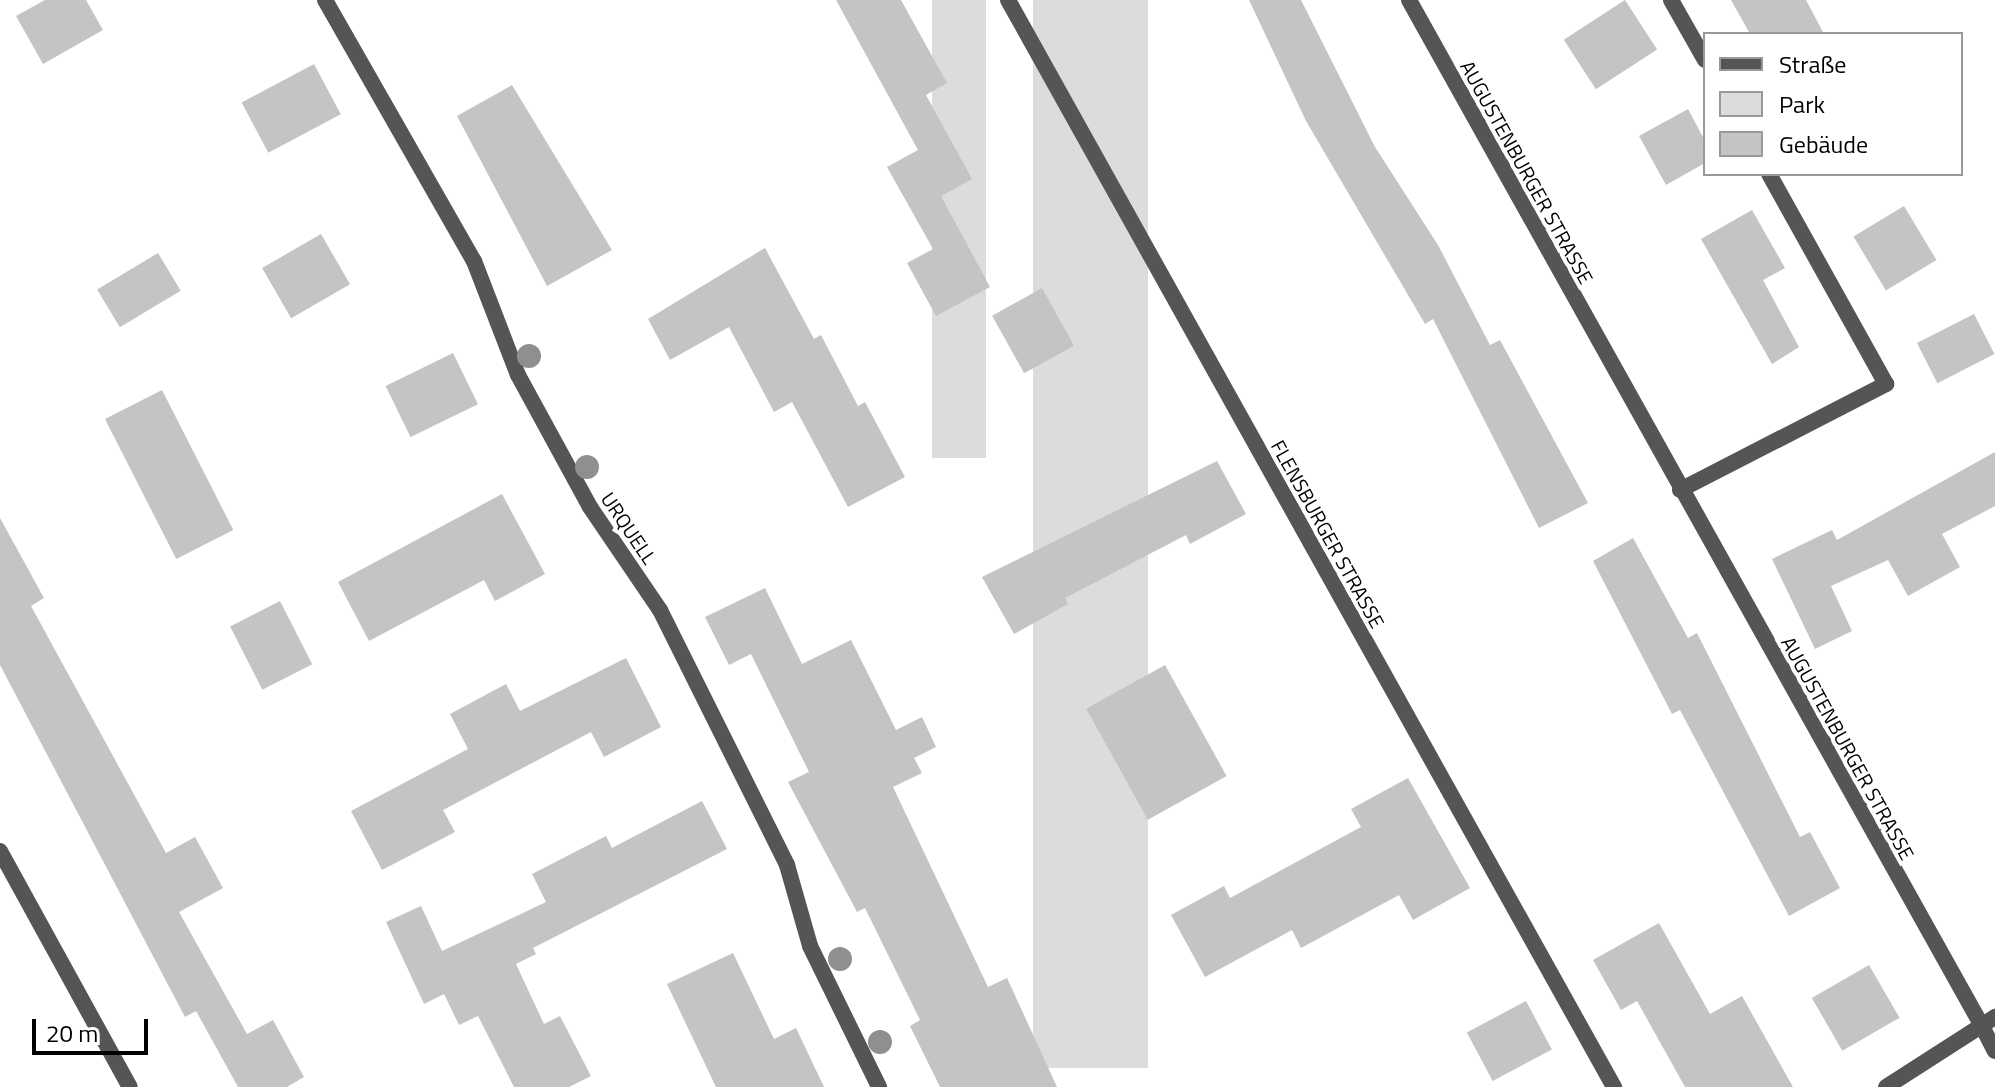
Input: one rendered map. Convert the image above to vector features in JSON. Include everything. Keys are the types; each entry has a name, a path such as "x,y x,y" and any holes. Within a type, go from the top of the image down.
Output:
{"street":[{"name":"URQUELL","path":"325,0 474,261 518,375 590,507 660,610 787,865 810,946 879,1087"},
{"name":"FLENSBURGER STRASSE","path":"1008,0 1614,1087"},
{"name":"AUGUSTENBURGER STRASSE","path":"1409,0 1680,490 1988,1022 1995,1051"},
{"path":"1671,0 1703,56"},
{"path":"1680,490 1886,384 1770,176"},
{"path":"0,851 130,1087"},
{"path":"1886,1087 1988,1022"}],"green space":[{"path":"932,0 986,0 986,458 932,458"},
{"path":"1033,0 1148,0 1148,1068 1033,1068"}],"building":[{"path":"45,0 86,0 103,30 43,64 16,16"},
{"path":"836,0 901,0 947,83 926,95 972,179 941,196 990,287 936,316 907,263 933,249 887,167 918,150"},
{"path":"1249,0 1301,0 1375,147 1438,245 1490,345 1500,340 1588,503 1539,528 1433,319 1425,324 1306,121"},
{"path":"1625,0 1657,49 1596,89 1564,40"},
{"path":"1731,0 1806,0 1823,32 1749,32"},
{"path":"314,64 341,114 268,153 242,102"},
{"path":"512,85 612,250 547,286 457,116"},
{"path":"1688,109 1703,137 1703,164 1666,185 1639,136"},
{"path":"1904,206 1936,260 1886,290 1853,236"},
{"path":"1752,210 1785,268 1763,280 1799,347 1772,364 1701,239"},
{"path":"321,234 350,284 291,318 262,268"},
{"path":"765,248 814,339 821,335 858,406 865,402 905,477 848,507 792,402 774,412 729,327 670,360 648,319"},
{"path":"158,253 181,291 120,327 97,290"},
{"path":"1042,288 1074,346 1024,373 992,316"},
{"path":"1974,314 1994,354 1937,383 1917,343"},
{"path":"453,353 478,404 411,437 386,386"},
{"path":"162,390 233,530 176,559 105,419"},
{"path":"1995,452 1995,506 1942,534 1960,567 1908,596 1888,560 1831,586 1852,631 1815,649 1772,559 1832,530 1837,540"},
{"path":"1217,461 1246,514 1190,544 1186,535 1065,598 1068,604 1014,634 982,577"},
{"path":"502,494 545,574 495,601 484,580 369,641 338,582"},
{"path":"0,518 44,598 31,606 166,853 195,837 223,888 179,912 247,1034 273,1020 304,1077 287,1087 238,1087 196,1011 185,1017 0,665"},
{"path":"1633,538 1688,638 1697,633 1800,837 1810,832 1840,888 1789,916 1680,710 1672,714 1593,561"},
{"path":"765,588 802,664 851,640 896,730 922,717 936,747 914,758 922,773 893,787 988,987 1007,978 1057,1087 940,1087 910,1026 920,1020 865,908 857,912 788,782 809,772 751,654 729,665 705,617"},
{"path":"280,601 312,664 262,690 230,626"},
{"path":"626,658 661,727 604,757 591,732 443,810 455,832 382,870 351,811 468,749 450,714 506,684 520,711"},
{"path":"1165,665 1227,776 1148,820 1086,709"},
{"path":"1408,778 1470,888 1413,920 1399,895 1301,948 1292,930 1205,977 1171,915 1224,886 1230,898 1361,827 1351,809"},
{"path":"702,801 727,849 533,948 536,954 516,964 544,1024 560,1016 591,1076 569,1087 514,1087 478,1016 459,1025 444,994 424,1004 386,922 421,906 442,951 546,902 532,874 606,836 612,848"},
{"path":"1659,923 1710,1014 1742,996 1793,1087 1685,1087 1637,1001 1621,1010 1593,960"},
{"path":"733,953 774,1039 796,1028 824,1087 716,1087 667,984"},
{"path":"1869,965 1900,1018 1842,1051 1812,998"},
{"path":"1526,1001 1552,1050 1493,1081 1467,1032"}]}
